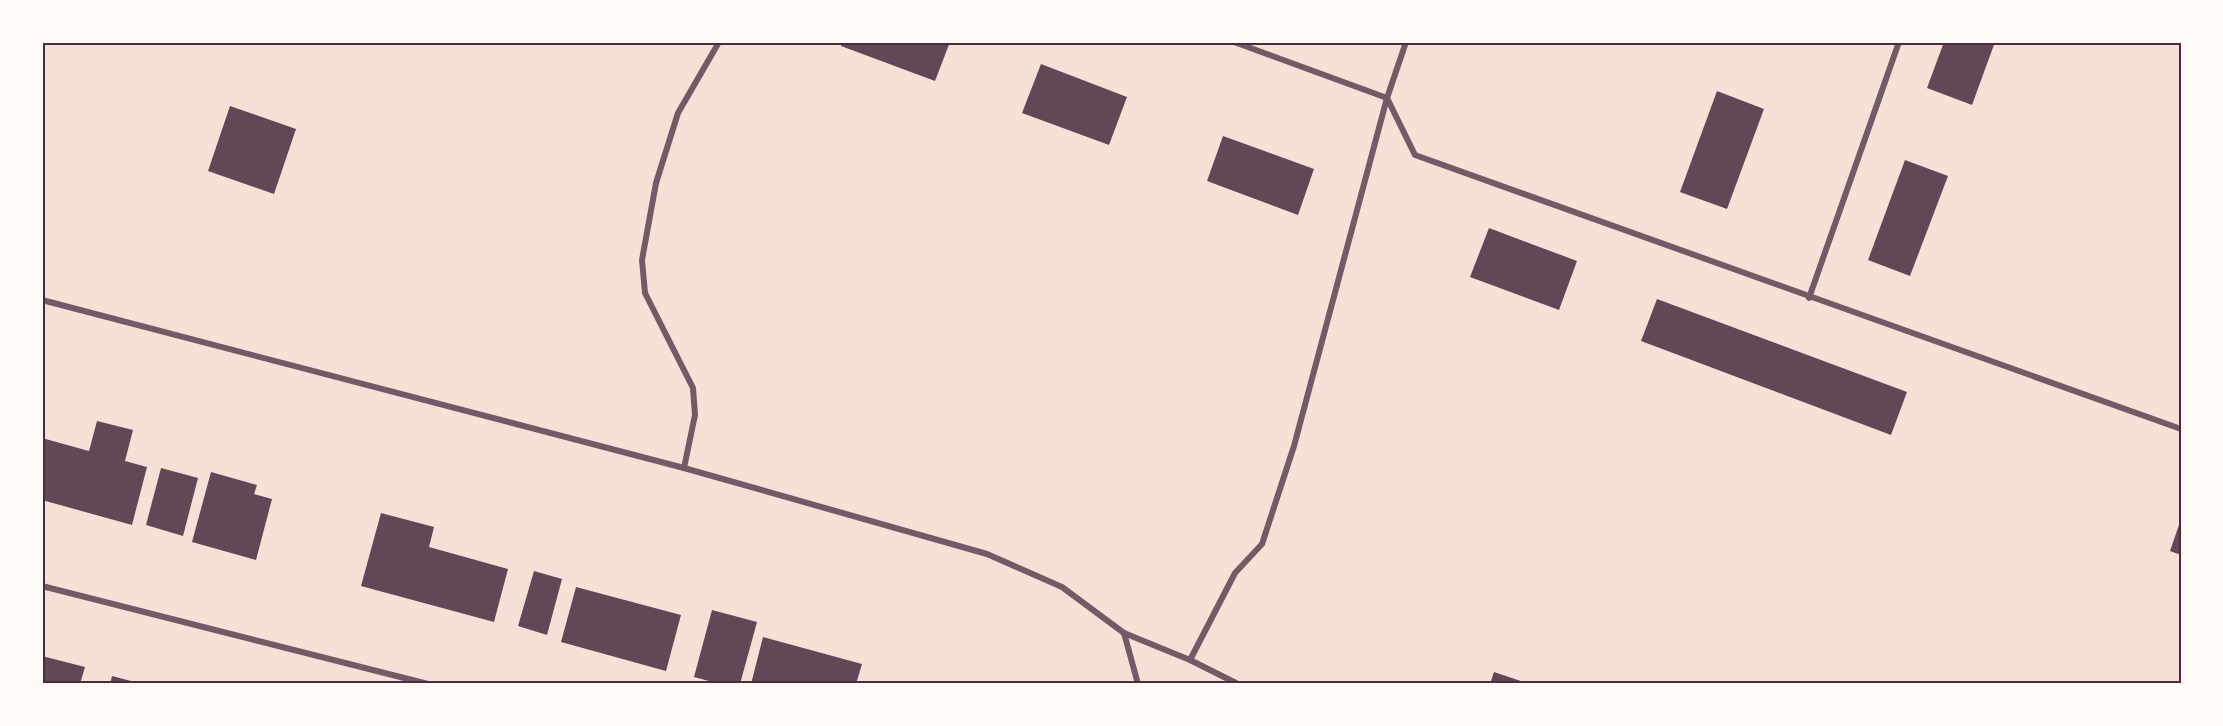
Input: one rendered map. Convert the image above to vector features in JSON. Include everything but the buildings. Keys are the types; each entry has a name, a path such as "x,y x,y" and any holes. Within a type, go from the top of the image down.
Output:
{"street":[{"path":"684,468 695,415 693,388 645,293 642,260 656,183 678,113 719,42"},
{"path":"1234,42 1387,98 1415,155 1809,298 2181,429"},
{"path":"1190,660 1235,573 1262,544 1294,446 1387,98 1406,42"},
{"path":"1809,298 1899,42"},
{"path":"42,300 684,468 987,554 1062,587 1124,633 1190,660 1238,684"},
{"path":"42,586 428,684"},
{"path":"1124,633 1138,684"}]}
